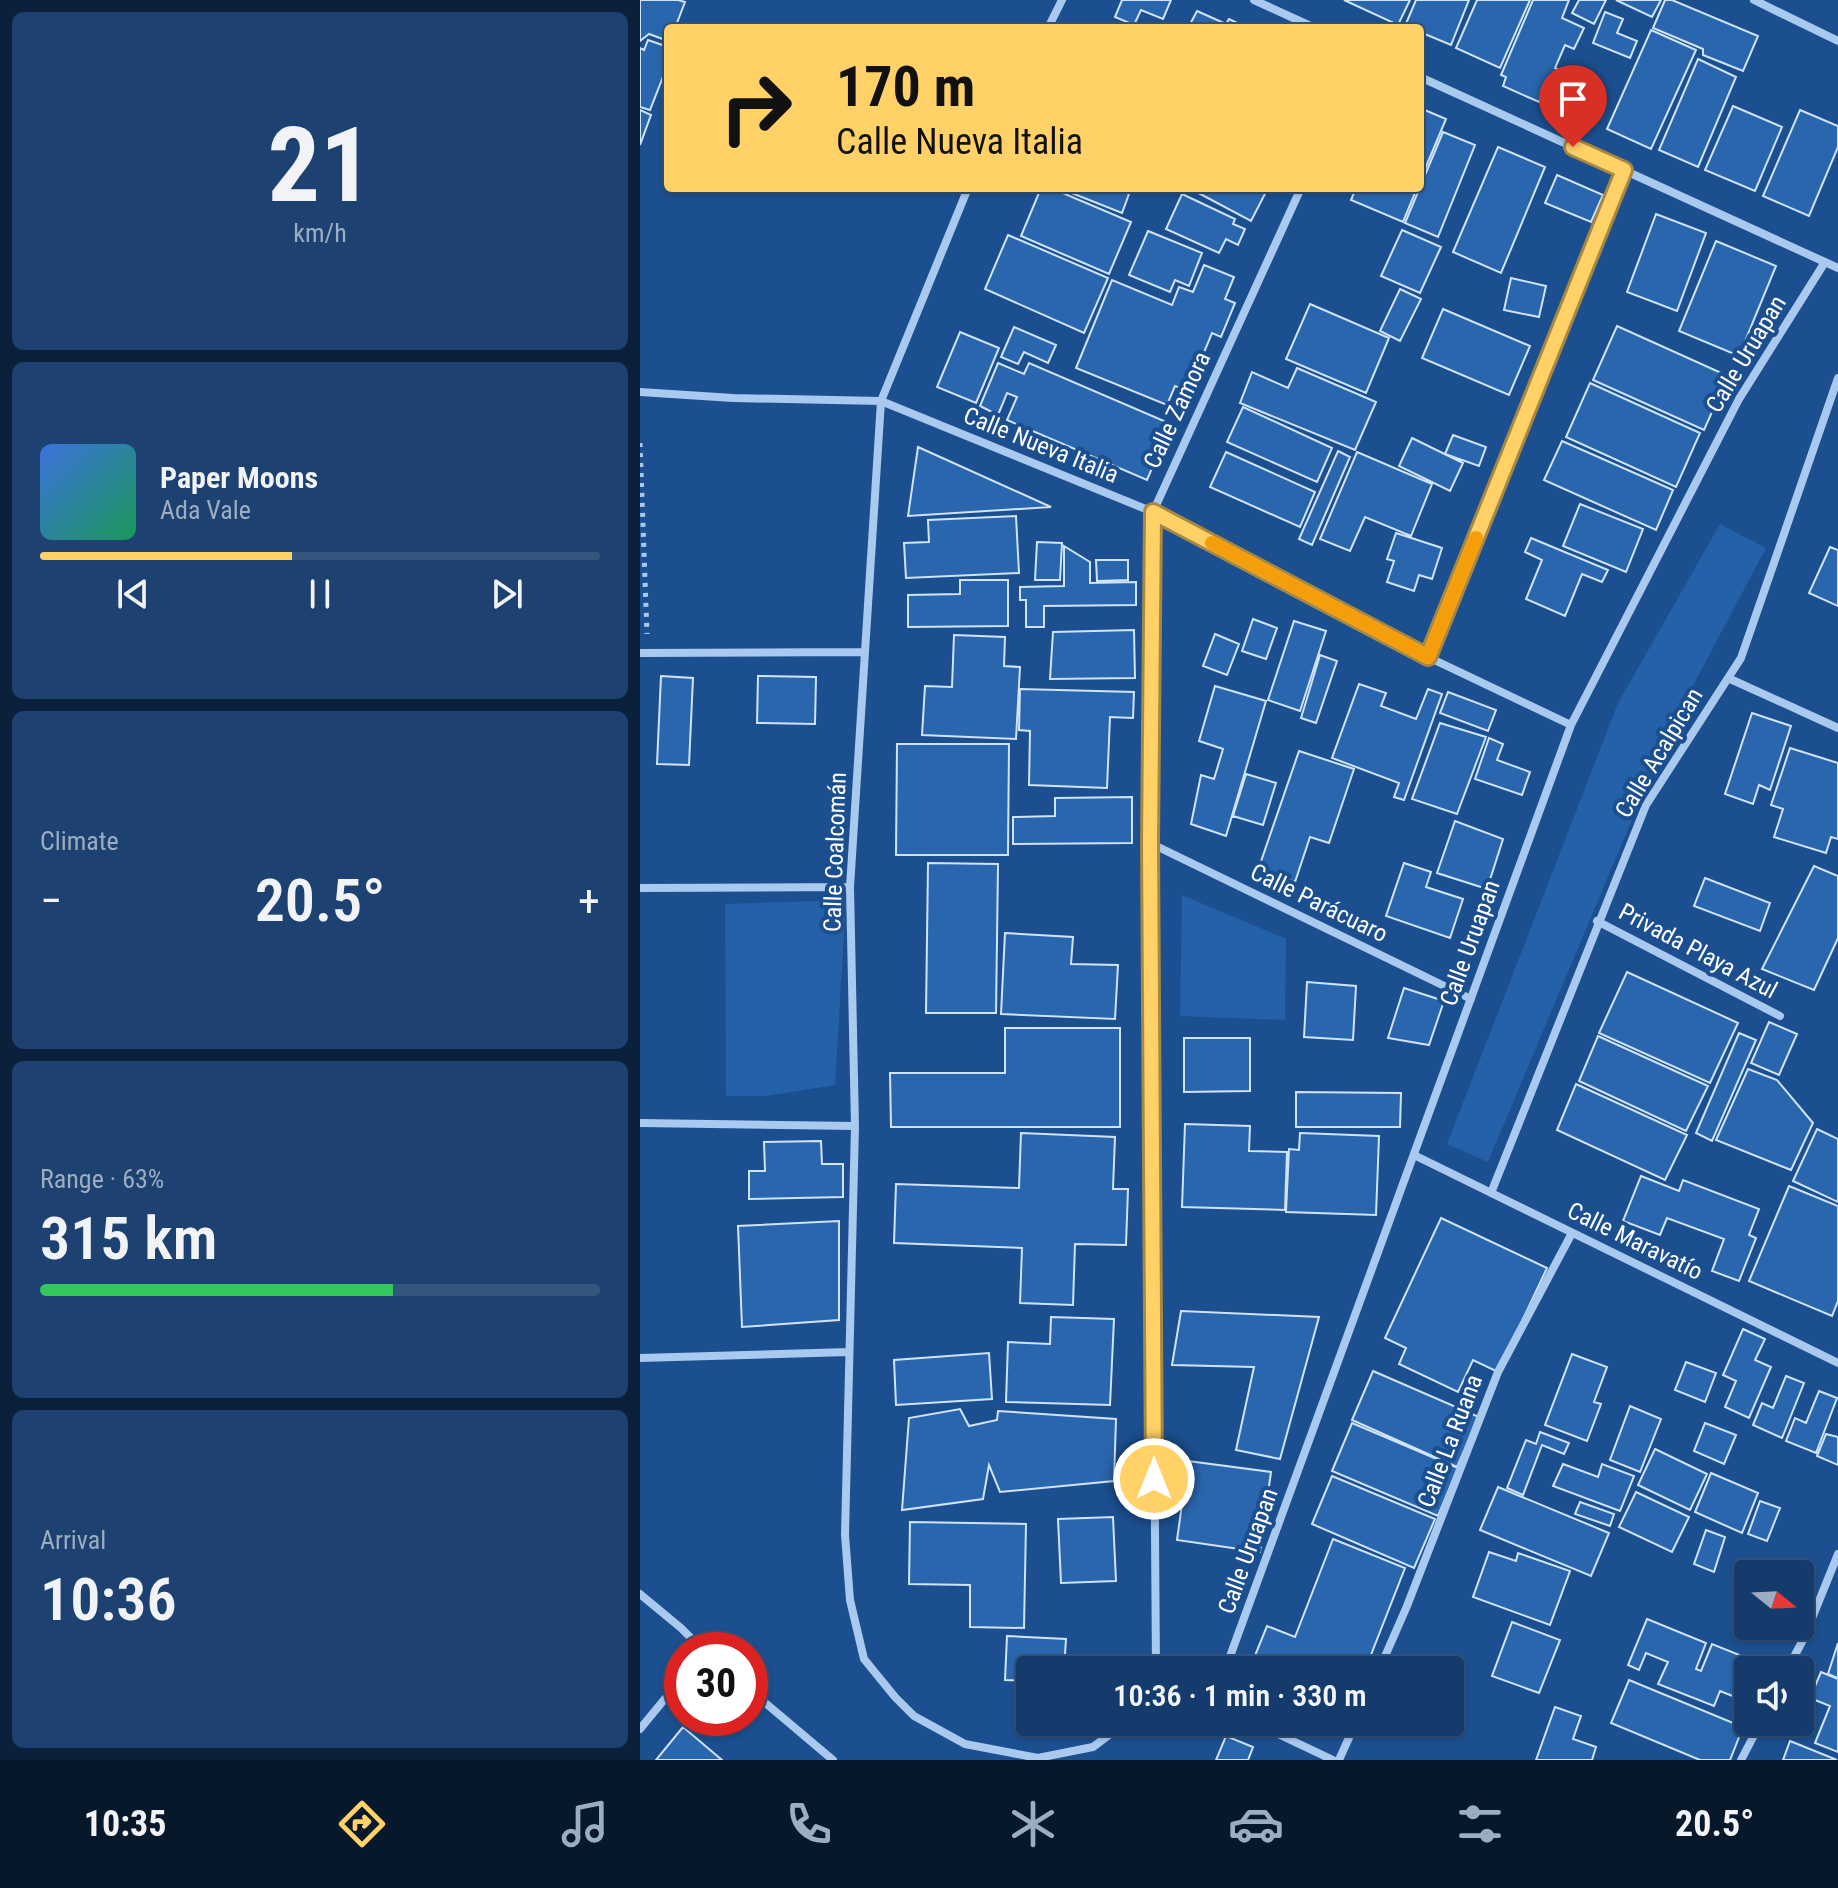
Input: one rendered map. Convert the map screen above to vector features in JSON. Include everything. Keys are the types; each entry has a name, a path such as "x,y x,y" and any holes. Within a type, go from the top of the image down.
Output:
{"street":[{"path":"1050,24 1062,0"},
{"path":"1254,0 1306,24"},
{"path":"1754,0 1838,41"},
{"path":"1424,79 1838,268"},
{"path":"1428,657 1624,170"},
{"name":"Calle Coalcomán","path":"966,192 881,401 850,887 855,1126 845,1535 850,1600 864,1659 914,1716 965,1744 1038,1758 1093,1747 1108,1736"},
{"name":"Calle Zamora","path":"1156,1656 1150,843 1153,512 1299,192"},
{"name":"Calle Uruapan","path":"1230,1656 1571,725 1739,399 1825,262"},
{"name":"Calle Acalpican","path":"1491,1193 1597,921 1646,805 1741,658 1838,378"},
{"name":"Calle Nueva Italia","path":"640,392 733,398 881,401 1153,512 1428,657 1571,725"},
{"path":"644,653 865,652"},
{"path":"1728,678 1838,728"},
{"name":"Calle Parácuaro","path":"1150,843 1471,999"},
{"path":"640,888 850,887"},
{"name":"Privada Playa Azul","path":"1597,921 1780,1016"},
{"path":"640,1123 855,1126"},
{"name":"Calle Maravatío","path":"1414,1155 1838,1363"},
{"name":"Calle La Ruana","path":"1385,1656 1498,1372 1572,1233"},
{"path":"640,1358 849,1352"},
{"path":"1794,1656 1838,1554"},
{"path":"640,1594 685,1632"},
{"path":"640,1729 664,1700"},
{"path":"768,1705 833,1760"},
{"path":"1284,1736 1336,1760 1349,1736"},
{"path":"1741,1760 1754,1736"}],"path":[{"path":"640,443 644,653"}],"shaded area":[{"path":"1720,524 1766,548 1671,727 1488,1162 1447,1144 1618,703"},
{"path":"1182,895 1286,939 1285,1020 1180,1016"},
{"path":"846,900 835,1085 766,1096 726,1096 725,904"}],"building":[{"path":"640,0 685,2 677,24 664,24 664,40 649,34 640,41"},
{"path":"1122,0 1171,0 1163,19 1141,10 1134,24 1115,17"},
{"path":"1344,0 1410,0 1396,24"},
{"path":"1416,0 1469,0 1451,45 1424,34 1424,24 1406,24"},
{"path":"1477,0 1530,0 1500,68 1456,48"},
{"path":"1533,0 1569,0 1562,18 1584,28 1574,49 1565,45 1555,68 1559,70 1553,86 1546,83 1539,102 1503,86 1506,77 1501,75"},
{"path":"1579,0 1606,0 1594,24 1572,13"},
{"path":"1616,0 1661,0 1652,17"},
{"path":"1665,0 1672,0 1758,36 1743,71 1703,55 1703,49 1653,28"},
{"path":"1197,11 1226,24 1190,24"},
{"path":"1605,12 1623,19 1617,33 1637,41 1630,58 1593,43"},
{"path":"1651,30 1696,50 1651,149 1607,129"},
{"path":"648,40 664,46 664,74 650,110 640,107 640,48 644,50"},
{"path":"1698,59 1736,77 1698,167 1659,150"},
{"path":"1566,73 1588,83 1574,112 1553,103"},
{"path":"1733,106 1782,127 1755,191 1705,170"},
{"path":"640,110 651,115 640,145"},
{"path":"1424,110 1446,119 1424,171"},
{"path":"1800,110 1838,126 1838,147 1809,216 1763,196"},
{"path":"1443,132 1475,145 1438,237 1405,223 1418,192 1424,192 1424,178"},
{"path":"1498,147 1545,167 1501,273 1453,252"},
{"path":"1557,175 1603,195 1591,222 1545,203"},
{"path":"1039,192 1060,192 1131,222 1109,274 1021,236"},
{"path":"1069,192 1129,194 1122,213"},
{"path":"1197,192 1266,192 1251,221"},
{"path":"1354,192 1415,192 1403,222 1351,200"},
{"path":"1182,194 1235,219 1233,224 1245,229 1238,245 1226,239 1219,253 1166,229"},
{"path":"1656,214 1706,233 1677,311 1627,292"},
{"path":"1402,230 1441,247 1420,293 1381,276"},
{"path":"1148,231 1202,253 1189,286 1175,280 1170,292 1129,275"},
{"path":"1008,235 1108,278 1084,333 985,289"},
{"path":"1716,241 1776,266 1739,356 1679,331"},
{"path":"1204,265 1234,277 1225,299 1235,303 1221,337 1212,333 1188,391 1175,386 1167,405 1076,368 1112,280 1172,305 1179,287 1193,292"},
{"path":"1511,278 1546,286 1539,317 1504,310"},
{"path":"1400,289 1421,299 1400,341 1380,331"},
{"path":"1310,304 1389,338 1366,393 1286,359"},
{"path":"1443,309 1530,346 1509,395 1422,358"},
{"path":"1617,326 1728,376 1704,430 1593,380"},
{"path":"1014,327 1056,345 1048,363 1024,352 1018,364 1001,357"},
{"path":"960,332 999,348 976,403 937,387"},
{"path":"998,363 1024,374 1029,363 1171,424 1147,480 1007,420 1017,397 1007,393 998,415 980,406"},
{"path":"1297,368 1376,402 1355,450 1240,403 1252,372 1288,388"},
{"path":"1590,383 1700,433 1676,487 1566,437"},
{"path":"1243,407 1332,448 1317,482 1227,442"},
{"path":"1453,435 1486,447 1479,466 1445,454"},
{"path":"1412,438 1463,463 1450,491 1399,466"},
{"path":"1562,441 1673,490 1656,530 1544,480"},
{"path":"918,447 1051,507 908,516"},
{"path":"1338,451 1350,457 1312,545 1299,539"},
{"path":"1226,452 1315,492 1300,527 1210,487"},
{"path":"1357,452 1432,484 1411,536 1365,517 1350,551 1320,539"},
{"path":"1580,504 1643,529 1626,572 1563,546"},
{"path":"1016,516 1019,573 906,578 904,543 929,542 928,520"},
{"path":"1396,533 1442,548 1432,579 1419,575 1414,591 1387,582 1394,561 1387,559"},
{"path":"1531,538 1608,570 1602,582 1582,574 1565,616 1526,599 1542,560 1525,552"},
{"path":"1037,542 1062,543 1060,580 1035,580"},
{"path":"1064,546 1090,562 1090,583 1136,582 1136,605 1044,606 1044,627 1026,627 1026,600 1020,600 1020,587 1064,586"},
{"path":"1830,547 1838,550 1838,606 1809,593"},
{"path":"1096,560 1128,560 1128,580 1097,581"},
{"path":"960,580 1008,580 1008,626 908,627 908,595 960,594"},
{"path":"1253,619 1277,628 1266,659 1242,651"},
{"path":"1294,621 1326,631 1300,711 1268,700"},
{"path":"1134,630 1135,678 1050,679 1053,632"},
{"path":"1215,634 1239,644 1227,675 1203,666"},
{"path":"954,635 1005,637 1004,666 1020,667 1016,739 922,735 925,686 952,687"},
{"path":"1320,655 1337,661 1316,723 1301,718"},
{"path":"661,676 693,678 689,765 657,764"},
{"path":"758,676 816,677 815,724 757,723"},
{"path":"1359,684 1386,693 1381,706 1416,719 1428,689 1442,694 1404,800 1394,797 1399,783 1332,758"},
{"path":"1215,686 1266,701 1226,836 1191,824 1201,775 1214,779 1223,749 1199,741"},
{"path":"1020,689 1134,692 1133,718 1110,717 1107,788 1029,785 1030,731 1019,730"},
{"path":"1448,692 1496,710 1488,731 1440,713"},
{"path":"1752,713 1791,726 1770,790 1759,785 1753,804 1725,794"},
{"path":"1440,723 1486,737 1457,814 1412,799"},
{"path":"1489,738 1503,744 1497,760 1530,772 1522,795 1475,779"},
{"path":"897,744 1009,744 1008,855 896,855"},
{"path":"1790,748 1838,763 1838,839 1831,837 1826,853 1774,837 1783,809 1771,805"},
{"path":"1299,751 1354,769 1329,843 1310,837 1295,882 1258,870"},
{"path":"1246,774 1276,783 1263,825 1233,816"},
{"path":"1132,797 1132,843 1013,844 1013,817 1055,816 1055,798"},
{"path":"1455,821 1503,839 1487,889 1437,873"},
{"path":"928,863 998,864 996,1013 926,1013"},
{"path":"1404,863 1431,872 1426,887 1463,899 1450,938 1386,916"},
{"path":"1814,866 1838,876 1838,938 1814,990 1762,969"},
{"path":"1705,878 1770,903 1760,931 1694,906"},
{"path":"1005,933 1073,937 1071,964 1118,965 1115,1019 1001,1014"},
{"path":"1627,972 1738,1023 1710,1083 1599,1033"},
{"path":"1307,982 1356,986 1353,1040 1304,1037"},
{"path":"1404,988 1444,1001 1429,1045 1388,1038"},
{"path":"1769,1022 1797,1034 1779,1075 1751,1063"},
{"path":"1005,1028 1120,1028 1120,1127 891,1127 890,1073 1005,1073"},
{"path":"1739,1033 1756,1040 1712,1141 1696,1133"},
{"path":"1598,1036 1708,1086 1686,1131 1579,1081"},
{"path":"1184,1038 1250,1038 1250,1091 1184,1092"},
{"path":"1748,1069 1777,1080 1813,1123 1791,1170 1716,1140"},
{"path":"1576,1084 1687,1135 1665,1180 1557,1130"},
{"path":"1296,1092 1401,1093 1400,1127 1296,1127"},
{"path":"1185,1124 1250,1126 1249,1151 1287,1152 1285,1210 1182,1207"},
{"path":"1817,1129 1838,1139 1838,1202 1793,1181"},
{"path":"1021,1133 1115,1137 1113,1189 1128,1189 1126,1245 1075,1244 1073,1305 1020,1303 1022,1248 894,1243 896,1184 1019,1188"},
{"path":"1300,1133 1379,1136 1376,1215 1286,1212 1289,1149 1299,1150"},
{"path":"821,1141 822,1164 843,1164 843,1197 749,1199 749,1171 765,1171 764,1142"},
{"path":"1641,1176 1679,1191 1683,1180 1759,1209 1749,1235 1756,1238 1739,1281 1712,1271 1724,1239 1667,1218 1660,1235 1623,1221"},
{"path":"1789,1186 1838,1206 1838,1301 1832,1316 1749,1281"},
{"path":"1441,1218 1547,1268 1498,1372 1473,1360 1458,1392 1399,1364 1406,1348 1385,1338"},
{"path":"839,1221 839,1320 742,1327 738,1226"},
{"path":"1181,1311 1319,1317 1280,1459 1236,1450 1254,1367 1172,1365"},
{"path":"1051,1317 1114,1319 1110,1405 1006,1402 1008,1342 1050,1344"},
{"path":"1743,1329 1765,1339 1755,1360 1771,1367 1749,1418 1725,1407 1736,1381 1723,1375"},
{"path":"989,1353 992,1399 896,1405 894,1360"},
{"path":"1572,1354 1607,1367 1594,1402 1601,1404 1587,1441 1545,1425"},
{"path":"1686,1362 1716,1373 1705,1402 1675,1390"},
{"path":"1373,1371 1479,1417 1457,1467 1352,1420"},
{"path":"1786,1376 1804,1383 1782,1438 1753,1425 1762,1403 1773,1408"},
{"path":"1819,1391 1837,1398 1816,1453 1786,1441 1795,1418 1806,1423"},
{"path":"1630,1406 1661,1419 1640,1472 1610,1460"},
{"path":"960,1409 969,1426 997,1420 998,1411 1116,1419 1114,1481 1000,1492 989,1465 983,1499 902,1510 909,1418"},
{"path":"1352,1423 1458,1468 1438,1516 1332,1471"},
{"path":"1705,1423 1736,1435 1724,1464 1694,1451"},
{"path":"1540,1432 1569,1443 1564,1454 1542,1445 1523,1495 1507,1488 1526,1440 1536,1444"},
{"path":"1826,1434 1838,1437 1838,1465 1817,1456"},
{"path":"1655,1449 1707,1474 1690,1510 1638,1485"},
{"path":"1188,1461 1271,1472 1260,1552 1177,1540"},
{"path":"1563,1464 1598,1477 1602,1464 1634,1476 1620,1511 1553,1486"},
{"path":"1711,1473 1758,1493 1742,1533 1695,1512"},
{"path":"1332,1476 1435,1519 1414,1568 1312,1524"},
{"path":"1498,1487 1609,1533 1591,1576 1480,1530"},
{"path":"1636,1492 1689,1517 1672,1552 1619,1527"},
{"path":"1760,1501 1780,1508 1767,1541 1748,1534"},
{"path":"1580,1502 1614,1514 1610,1526 1575,1514"},
{"path":"1113,1517 1116,1581 1061,1583 1058,1519"},
{"path":"910,1522 1026,1524 1024,1628 970,1627 970,1585 909,1584"},
{"path":"1706,1530 1725,1537 1714,1572 1694,1564"},
{"path":"1333,1539 1405,1568 1370,1656 1255,1656 1267,1626 1295,1637"},
{"path":"1489,1552 1516,1561 1518,1553 1570,1571 1550,1625 1473,1597"},
{"path":"1647,1619 1706,1643 1696,1669 1701,1671 1712,1644 1742,1656 1734,1656 1734,1696 1720,1691 1714,1706 1658,1684 1668,1662 1646,1653 1639,1670 1628,1665"},
{"path":"1512,1622 1560,1640 1539,1693 1492,1676"},
{"path":"1007,1636 1066,1639 1065,1656 1016,1656 1016,1680 1005,1680"},
{"path":"1838,1643 1838,1678 1828,1674"},
{"path":"1821,1672 1838,1679 1838,1752 1815,1743 1830,1706 1814,1700 1814,1689"},
{"path":"1629,1680 1734,1723 1734,1736 1739,1736 1730,1760 1700,1760 1611,1723"},
{"path":"1555,1707 1581,1716 1573,1739 1596,1747 1592,1760 1536,1760"},
{"path":"676,1736 694,1736 722,1760 656,1760"},
{"path":"1226,1736 1253,1747 1248,1760 1216,1760"},
{"path":"1790,1741 1837,1760 1783,1760"}],"slow traffic":[{"path":"1212,543 1428,657 1476,538"}],"route":[{"path":"1154,1479 1150,843 1153,512 1428,657 1624,170 1573,147"}]}
